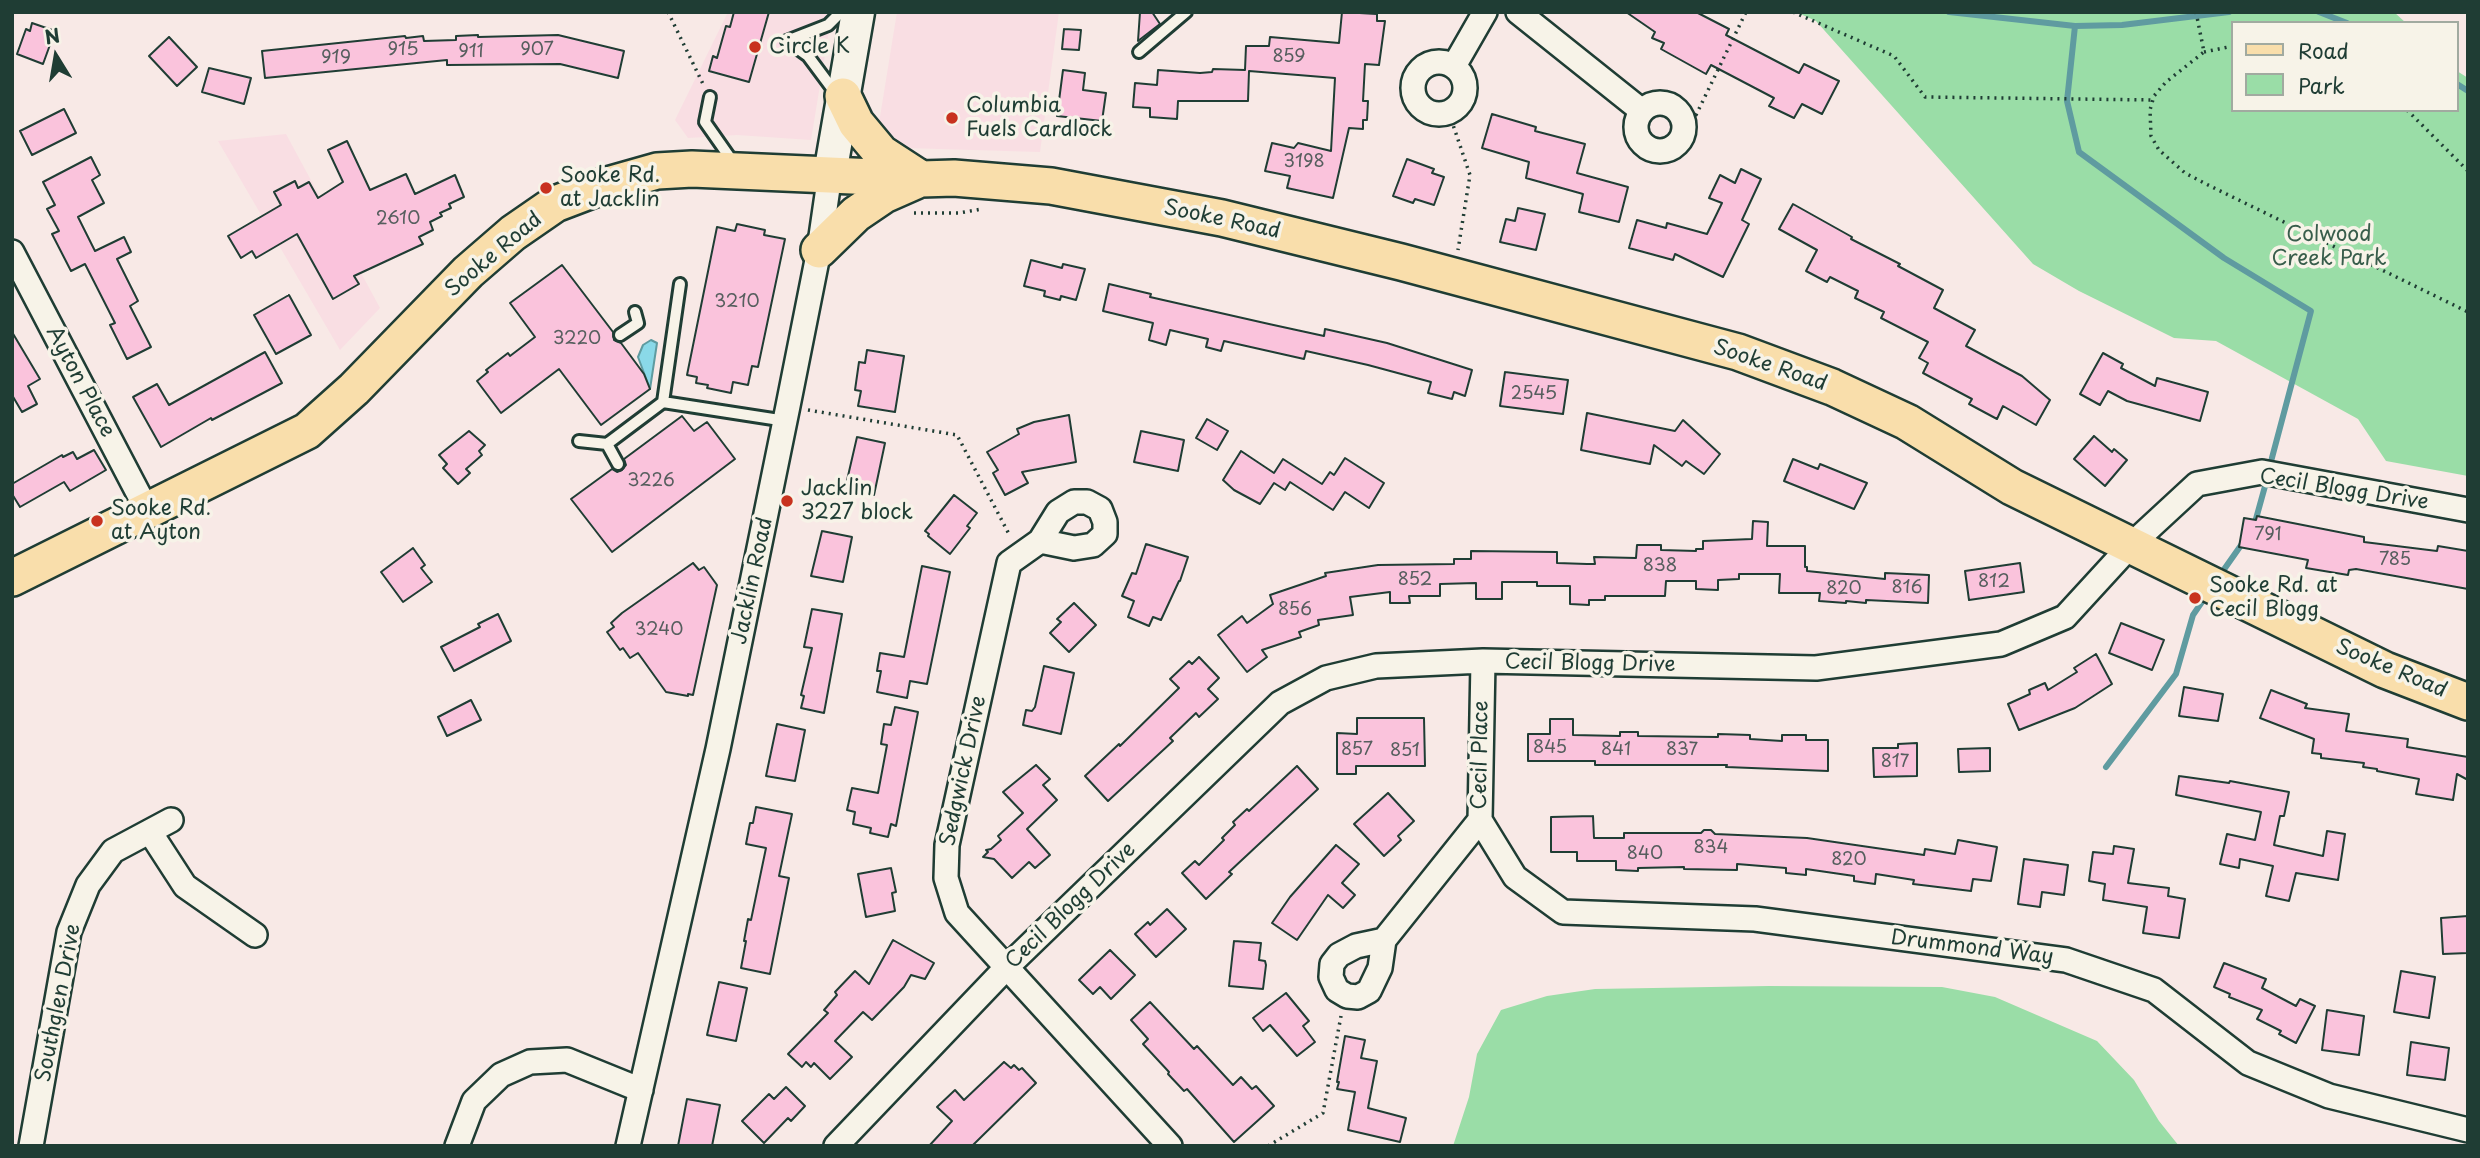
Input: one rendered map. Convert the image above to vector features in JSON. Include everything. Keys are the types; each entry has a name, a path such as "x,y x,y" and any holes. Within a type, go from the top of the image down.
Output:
{"main road":[{"name":"Jacklin Road","path":"830,174 858,12"},
{"path":"842,98 856,123 881,153 921,179"},
{"name":"Sooke Road","path":"12,578 307,431 354,389 468,272 513,233 555,205 597,188 657,172 739,170 921,179 954,178 1051,186 1222,218 1454,276 1738,352 1832,387 1907,422 2012,487 2385,670 2468,702"},
{"path":"819,250 856,214 884,195 921,179"}],"street":[{"path":"1454,66 1485,12"},
{"path":"1517,12 1642,111"},
{"path":"1437,62 1454,66 1465,82 1463,100 1449,113 1431,114 1417,103 1412,85 1420,69 1428,65 1437,62"},
{"path":"1659,102 1676,109 1683,121 1683,135 1678,143 1671,149 1661,151 1644,145 1635,128 1642,111 1659,102"},
{"name":"Jacklin Road","path":"628,1146 718,749 786,421 819,250 830,174"},
{"name":"Ayton Place","path":"12,252 148,512"},
{"name":"Cecil Blogg Drive","path":"836,1146 1007,967 1280,703 1326,678 1376,666 1483,662 1816,668 2001,645 2065,617 2131,545 2197,484 2262,472 2468,510"},
{"name":"Sedgwick Drive","path":"1040,541 1009,563 947,845 946,878 957,913 1170,1146"},
{"name":"Cecil Place","path":"1347,996 1358,997 1369,991 1380,968 1384,940 1480,820 1483,662"},
{"name":"Southglen Drive","path":"31,1146 69,932 88,885 113,851 171,820"},
{"name":"Drummond Way","path":"1480,820 1515,877 1563,912 1755,919 2066,960 2154,990 2248,1063 2329,1096 2468,1130"},
{"path":"149,832 185,886 255,935"},
{"path":"1347,996 1338,990 1331,977 1332,964 1339,955 1356,946 1384,940"},
{"path":"457,1146 474,1101 501,1075 530,1062 567,1060 641,1090"}],"lane":[{"path":"841,12 828,25 787,41 808,56 842,98"},
{"path":"1139,52 1186,12"},
{"path":"710,97 705,122 739,170"},
{"path":"579,442 607,444 663,402 680,284"},
{"path":"620,335 638,323 635,312"},
{"path":"663,402 786,421"},
{"path":"607,444 618,464"}],"path":[{"path":"668,12 710,97"},
{"path":"1683,121 1696,115 1746,12"},
{"path":"1793,12 1894,56 1925,97 2153,100"},
{"path":"2196,12 2204,52"},
{"path":"2232,46 2204,52 2166,82 2153,100 2148,123 2151,136 2159,150 2185,173 2468,312"},
{"path":"2409,112 2468,171"},
{"path":"1449,113 1470,175 1454,276"},
{"path":"909,213 959,214 989,208"},
{"path":"814,411 957,435 1020,554"},
{"path":"1268,1146 1323,1113 1347,996"}],"shaded area":[{"path":"728,12 832,12 811,140 737,135 688,138 675,120"},
{"path":"897,12 1059,12 1040,152 906,148 879,123"},
{"path":"286,134 380,308 340,350 218,141"}],"green space":[{"name":"Colwood Creek Park","path":"1796,12 2394,12 2404,21 2232,21 2232,112 2459,112 2459,72 2468,78 2468,476 2386,461 2358,419 2216,341 2174,338 2079,291 2033,264 1816,21"},
{"path":"1942,987 1995,997 2097,1041 2134,1080 2159,1121 2179,1146 1453,1146 1469,1097 1477,1054 1501,1010 1547,996 1595,989"}],"water":[{"path":"651,340 657,343 650,389 638,357 643,345"}],"building":[{"path":"734,12 769,12 749,82 709,71 713,56 717,58 726,26 730,27"},
{"path":"1140,12 1152,12 1160,24 1138,41"},
{"path":"1342,12 1377,14 1377,21 1385,21 1379,65 1365,64 1363,101 1368,101 1367,120 1363,120 1363,129 1349,128 1333,198 1287,188 1290,176 1265,171 1272,143 1294,148 1298,143 1331,151 1335,78 1249,71 1248,101 1178,101 1177,119 1150,117 1150,108 1133,107 1135,83 1157,85 1158,70 1200,73 1212,72 1213,69 1245,70 1246,46 1269,46 1270,37 1339,43"},
{"path":"1626,12 1696,12 1729,29 1726,35 1799,73 1804,64 1839,81 1822,114 1802,104 1794,118 1769,106 1774,98 1711,65 1706,74 1661,49 1664,43 1652,38 1655,32"},
{"path":"32,23 55,31 43,64 17,54 26,29 30,31"},
{"path":"1064,29 1081,30 1079,50 1062,49"},
{"path":"558,35 624,51 618,78 560,64 447,65 447,60 265,78 262,51 405,36 423,36 424,41 456,40 456,36"},
{"path":"169,37 197,67 177,86 149,56"},
{"path":"209,68 251,78 244,104 202,92"},
{"path":"1063,70 1085,73 1083,90 1106,93 1102,121 1057,116"},
{"path":"64,109 76,133 32,155 20,131"},
{"path":"1492,114 1536,127 1535,131 1585,144 1577,173 1628,187 1619,222 1579,212 1583,194 1526,178 1529,162 1482,148"},
{"path":"347,141 370,190 406,174 415,194 455,175 464,197 449,204 451,208 430,222 433,230 419,237 423,244 354,276 359,284 333,299 297,234 256,258 252,251 241,258 228,236 281,205 274,192 295,181 298,188 309,182 318,198 343,182 328,150"},
{"path":"91,157 100,175 92,180 104,203 78,217 95,251 124,237 131,252 117,259 138,301 130,306 151,347 127,359 110,325 115,323 85,264 71,271 52,234 59,231 47,209 55,205 43,182"},
{"path":"1407,159 1434,169 1432,173 1444,177 1434,205 1415,199 1413,203 1393,196"},
{"path":"1741,169 1761,179 1742,220 1749,224 1723,277 1675,254 1673,260 1629,248 1637,220 1666,228 1667,223 1707,234 1722,203 1709,198 1720,175 1735,183"},
{"path":"1793,204 1943,290 1934,308 1975,330 1966,346 2022,376 2050,400 2036,425 2003,406 1997,419 1969,404 1972,399 1923,373 1928,363 1919,358 1928,342 1881,318 1884,312 1855,298 1858,291 1830,277 1827,282 1806,271 1817,250 1779,229"},
{"path":"1518,208 1545,214 1536,250 1500,242 1506,219 1515,221"},
{"path":"737,224 765,230 764,235 785,239 758,367 752,366 748,385 733,382 731,393 707,388 708,385 696,383 697,377 687,375 717,227 735,231"},
{"path":"1031,260 1062,268 1063,264 1085,269 1076,300 1061,296 1060,300 1044,296 1045,291 1024,286"},
{"path":"562,265 613,332 614,340 621,343 644,374 650,389 601,425 559,369 501,413 477,381 488,372 486,370 508,353 510,356 535,337 510,303"},
{"path":"1109,284 1151,294 1150,297 1324,336 1325,329 1387,343 1472,370 1465,396 1454,392 1452,399 1428,393 1431,382 1306,351 1304,359 1224,341 1221,351 1206,347 1208,339 1170,330 1166,345 1149,340 1153,323 1103,311"},
{"path":"289,295 311,335 276,354 254,315"},
{"path":"12,332 40,379 28,386 37,404 22,412 12,395"},
{"path":"867,350 904,356 895,412 858,406 861,391 855,390 859,362 865,363"},
{"path":"265,352 282,383 212,420 211,418 161,447 133,397 157,384 169,405"},
{"path":"2103,353 2123,364 2121,368 2155,386 2157,378 2208,392 2200,421 2127,401 2108,391 2100,405 2080,394"},
{"path":"1505,372 1568,380 1563,414 1500,406"},
{"path":"1587,413 1675,431 1683,420 1720,454 1704,474 1686,461 1682,466 1654,445 1650,464 1581,450"},
{"path":"1069,415 1076,462 1022,472 1028,483 1005,495 993,473 998,470 987,452 1019,434 1017,429 1034,422"},
{"path":"682,416 694,431 707,422 735,459 612,552 571,499 612,469 617,472 622,470 626,465 624,459"},
{"path":"1207,419 1228,431 1217,450 1196,438"},
{"path":"469,431 485,445 479,451 482,455 466,469 470,473 458,484 443,468 447,464 439,455"},
{"path":"1141,431 1184,440 1178,471 1134,462"},
{"path":"2094,436 2112,452 2114,449 2127,460 2105,486 2074,459"},
{"path":"857,437 885,443 874,495 845,489"},
{"path":"94,450 106,470 70,491 64,482 20,507 12,494 12,484 62,455 63,457 73,452 77,459"},
{"path":"1241,451 1274,473 1283,459 1322,484 1330,472 1334,475 1345,458 1384,483 1369,508 1345,492 1333,510 1290,482 1285,490 1274,483 1260,504 1234,490 1223,480"},
{"path":"1793,459 1818,469 1820,464 1867,483 1854,509 1784,481"},
{"path":"954,495 977,513 967,526 970,528 950,554 925,531"},
{"path":"2257,516 2364,537 2364,542 2437,551 2438,546 2468,551 2468,589 2356,569 2349,570 2348,575 2306,568 2308,560 2239,547 2244,518 2256,520"},
{"path":"1753,521 1768,522 1767,546 1805,546 1807,571 1885,579 1885,573 1929,575 1928,603 1819,601 1820,593 1779,593 1780,574 1739,574 1739,579 1718,580 1718,590 1696,589 1696,581 1666,581 1665,596 1605,596 1605,600 1589,600 1589,605 1570,604 1570,586 1502,582 1502,599 1476,599 1476,583 1440,584 1440,596 1409,596 1410,603 1390,603 1390,592 1350,597 1353,615 1318,620 1319,625 1299,632 1301,637 1262,650 1267,657 1247,672 1218,635 1242,616 1247,623 1273,604 1270,595 1326,576 1325,573 1378,565 1454,564 1454,559 1471,559 1471,551 1557,552 1557,563 1595,564 1594,557 1636,558 1637,545 1661,545 1661,550 1696,551 1703,549 1703,541 1752,539"},
{"path":"822,531 852,537 843,582 811,576"},
{"path":"1146,544 1188,557 1180,581 1161,620 1153,617 1149,626 1128,617 1134,601 1122,596 1132,573 1136,574"},
{"path":"413,548 425,565 421,568 432,582 403,602 381,572"},
{"path":"693,563 699,570 704,567 717,585 693,695 688,696 666,692 638,653 630,658 623,648 620,650 607,632 614,627 611,623 622,613"},
{"path":"2020,563 2024,592 1969,600 1965,571"},
{"path":"922,566 950,572 927,684 910,681 907,698 877,692 881,671 877,671 880,653 904,657"},
{"path":"1074,603 1096,625 1069,652 1050,633 1061,622 1057,619"},
{"path":"812,609 842,614 824,713 801,708 804,696 801,695 812,648 804,647"},
{"path":"498,614 511,641 454,671 441,647 480,627 478,624"},
{"path":"2121,623 2164,640 2152,670 2109,653"},
{"path":"2096,654 2112,684 2075,708 2019,730 2008,704 2030,694 2029,690 2045,683 2048,690 2077,672 2074,668"},
{"path":"1199,657 1219,678 1208,689 1218,699 1199,717 1196,713 1170,738 1173,741 1108,801 1085,776 1179,688 1170,679 1189,661 1192,664"},
{"path":"1044,666 1074,673 1061,734 1023,725 1026,710 1032,711 1035,707"},
{"path":"2184,687 2223,694 2218,721 2179,716"},
{"path":"2271,690 2307,704 2305,708 2349,714 2346,731 2408,739 2407,747 2468,757 2468,780 2457,774 2453,800 2416,794 2419,779 2363,767 2364,763 2321,758 2321,754 2312,753 2314,739 2260,718"},
{"path":"471,700 481,720 447,736 438,717"},
{"path":"895,707 918,712 896,826 891,824 888,837 870,833 871,828 853,824 855,812 847,810 852,788 878,793 887,745 881,744 884,724 891,725"},
{"path":"1357,718 1424,718 1425,766 1356,766 1356,774 1337,774 1337,733 1357,734"},
{"path":"1550,719 1573,719 1573,735 1620,736 1620,732 1638,732 1638,736 1718,737 1718,734 1750,735 1750,739 1782,741 1782,735 1806,735 1806,740 1828,740 1828,771 1726,767 1727,765 1595,765 1595,761 1528,761 1528,734 1550,734"},
{"path":"777,724 805,730 795,781 766,776"},
{"path":"1917,743 1917,776 1874,777 1873,748 1898,748 1898,744"},
{"path":"1990,748 1990,771 1959,772 1958,749"},
{"path":"1036,765 1050,779 1043,785 1057,800 1027,829 1050,855 1035,868 1029,862 1012,878 994,859 983,857 988,852 986,850 1001,840 998,836 1023,813 1003,792"},
{"path":"1297,766 1318,789 1229,872 1232,874 1206,899 1182,873 1195,861 1199,865 1224,840 1222,838 1235,825 1233,822 1247,809 1249,811"},
{"path":"2179,776 2230,781 2289,792 2284,816 2280,816 2274,845 2323,856 2327,831 2345,834 2338,880 2296,873 2289,901 2266,896 2273,866 2240,859 2239,868 2220,864 2227,834 2255,840 2261,812 2176,795"},
{"path":"1388,793 1414,821 1398,836 1401,840 1384,856 1354,824"},
{"path":"756,807 792,814 779,876 789,878 770,974 741,968 748,919 751,920 766,848 746,844"},
{"path":"1593,816 1594,838 1624,838 1624,833 1701,833 1711,830 1715,834 1807,838 1924,855 1925,849 1955,854 1958,840 1997,847 1991,881 1973,879 1971,891 1913,884 1914,880 1876,874 1875,884 1854,881 1854,876 1806,869 1806,875 1786,873 1786,868 1737,864 1737,870 1684,867 1616,870 1616,861 1577,861 1577,852 1551,852 1551,817"},
{"path":"1336,845 1359,864 1342,883 1355,895 1343,908 1328,895 1297,940 1272,923 1290,897"},
{"path":"2114,846 2134,849 2128,883 2169,888 2168,896 2185,899 2179,938 2143,933 2147,907 2103,900 2105,884 2089,881 2093,852 2113,854"},
{"path":"2024,859 2068,865 2064,895 2042,892 2040,907 2018,904"},
{"path":"891,868 896,892 892,893 895,911 866,917 858,874"},
{"path":"1167,909 1186,929 1156,957 1135,934 1148,922 1150,925"},
{"path":"2468,916 2468,953 2443,954 2441,918"},
{"path":"893,940 934,963 925,979 911,975 904,987 872,1020 863,1012 835,1041 852,1057 830,1079 814,1063 811,1067 806,1062 802,1067 788,1054 828,1013 824,1010 837,995 835,992 855,971 869,984"},
{"path":"1234,941 1261,943 1259,960 1265,961 1266,965 1263,989 1229,986"},
{"path":"1110,950 1135,975 1111,999 1100,987 1093,994 1079,980"},
{"path":"2224,963 2266,979 2262,988 2296,1006 2300,999 2315,1006 2296,1043 2279,1034 2281,1031 2257,1019 2262,1010 2229,997 2230,994 2214,987"},
{"path":"2401,971 2435,977 2429,1018 2394,1012"},
{"path":"719,982 747,988 736,1041 707,1035"},
{"path":"1286,993 1309,1021 1303,1026 1315,1042 1297,1056 1270,1025 1263,1031 1253,1018"},
{"path":"1150,1002 1194,1049 1197,1046 1233,1085 1241,1077 1252,1089 1256,1086 1274,1106 1234,1142 1143,1044 1148,1039 1131,1020"},
{"path":"2327,1010 2364,1016 2359,1055 2322,1050"},
{"path":"1345,1036 1365,1040 1361,1058 1377,1061 1368,1108 1406,1118 1400,1142 1348,1130 1355,1092 1337,1089"},
{"path":"2411,1042 2449,1048 2445,1080 2407,1075"},
{"path":"1004,1062 1011,1068 1014,1065 1019,1070 1022,1068 1036,1083 972,1146 929,1146 952,1121 937,1107 955,1090 964,1100"},
{"path":"786,1087 805,1106 791,1121 788,1118 764,1143 742,1121 769,1094 774,1099"},
{"path":"687,1099 720,1105 712,1146 678,1146"}],"waterway":[{"path":"1949,12 2075,26 2122,25 2229,12"},
{"path":"2319,12 2342,21"},
{"path":"2075,26 2067,101 2079,152 2224,258 2311,311 2269,469"},
{"path":"2459,85 2468,91"},
{"path":"2254,526 2267,479"},
{"path":"2218,578 2244,541"},
{"path":"2106,767 2176,674 2193,615 2206,596"}],"place":[{"name":"Circle K","path":"755,47"},
{"name":"Columbia Fuels Cardlock","path":"952,118"},
{"name":"Sooke Rd. at Jacklin","path":"546,188"},
{"name":"Jacklin 3227 block","path":"787,501"},
{"name":"Sooke Rd. at Ayton","path":"97,521"},
{"name":"Sooke Rd. at Cecil Blogg","path":"2195,598"}]}
